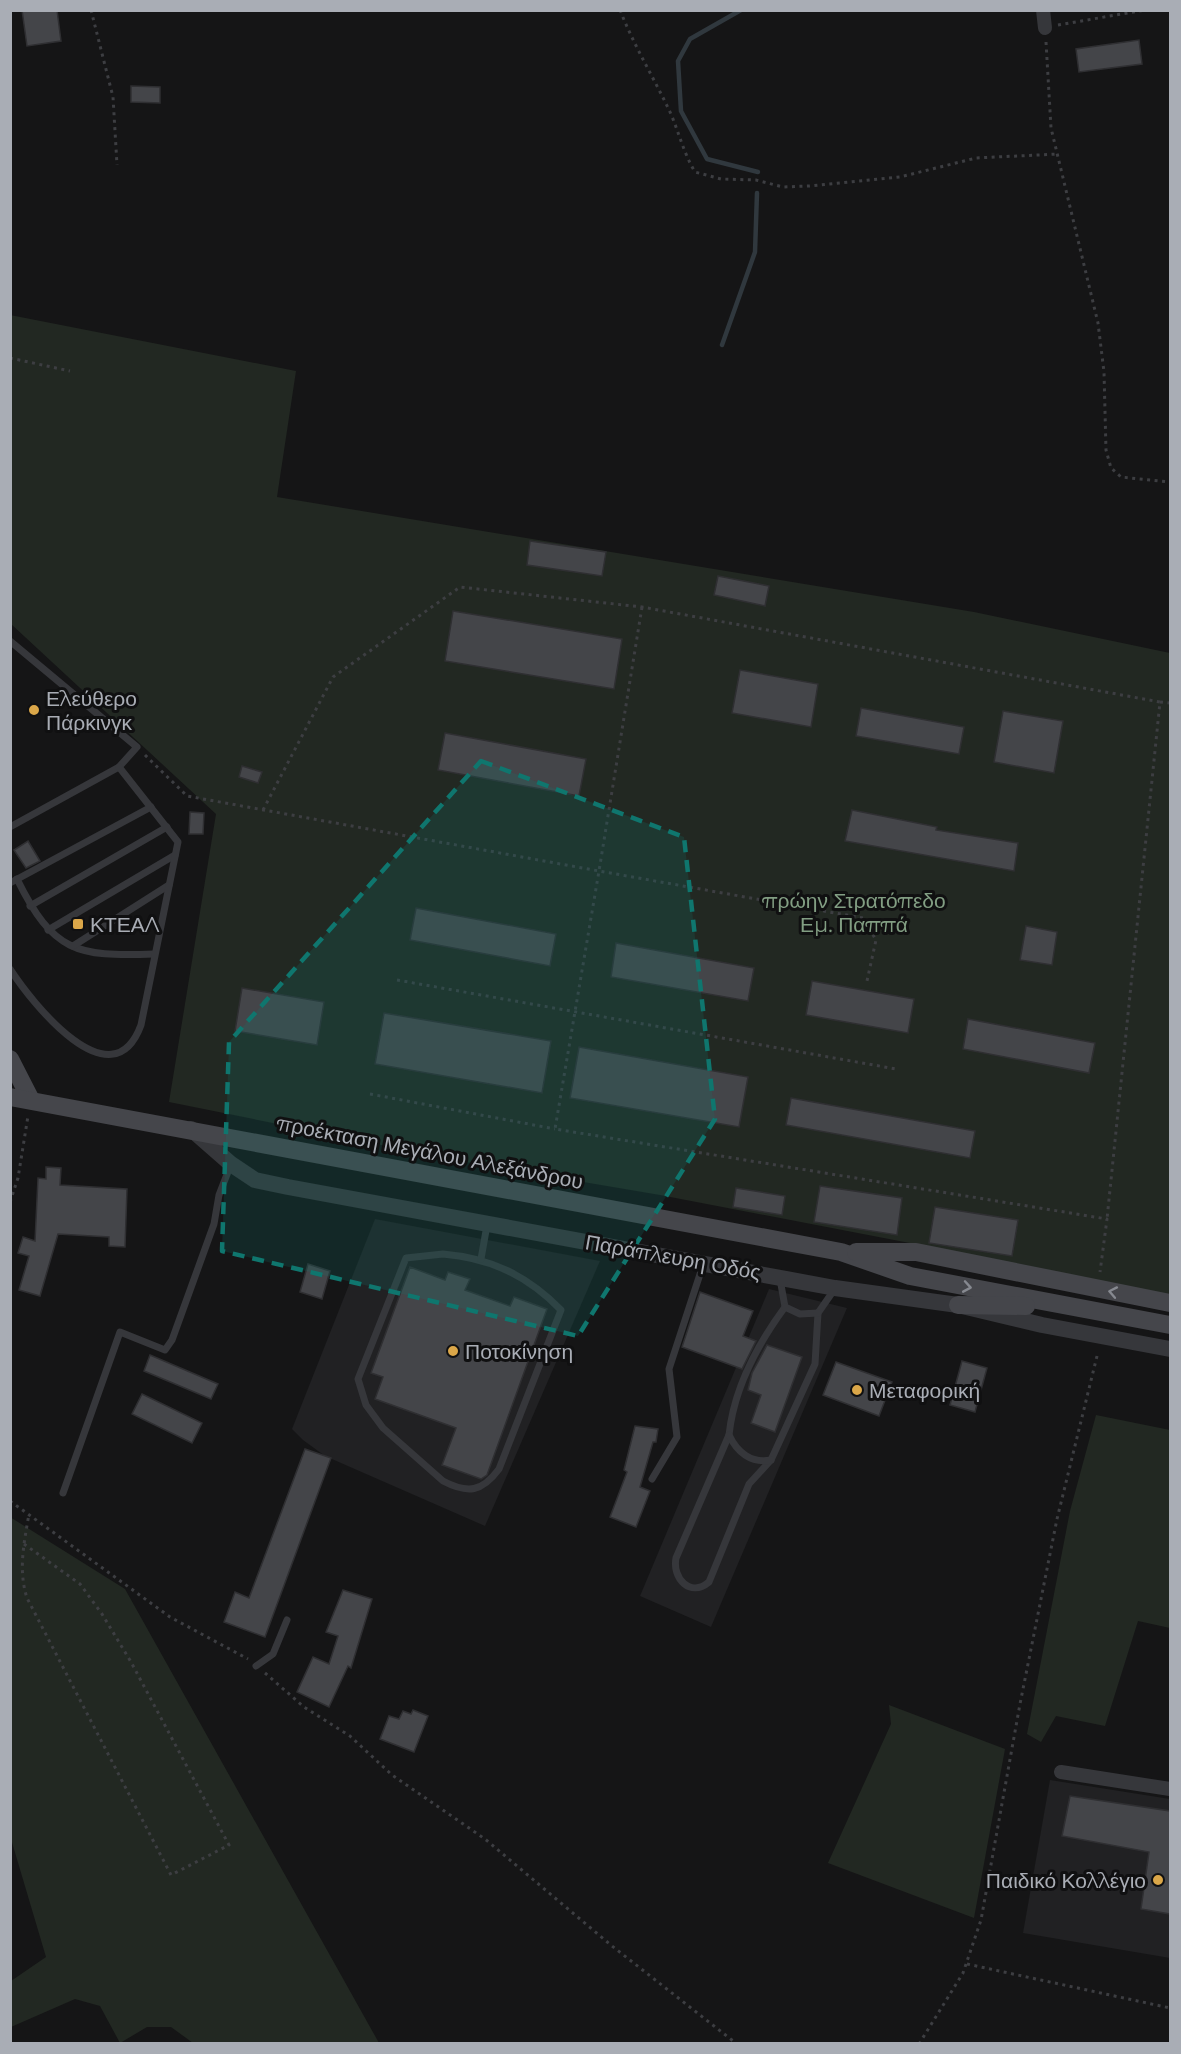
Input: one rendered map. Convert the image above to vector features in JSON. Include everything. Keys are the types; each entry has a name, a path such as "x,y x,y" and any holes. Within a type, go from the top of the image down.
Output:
{"main road":[{"path":"10,1059 31,1100"},
{"name":"προέκταση Μεγάλου Αλεξάνδρου","path":"10,1097 842,1252 910,1276 1170,1325"},
{"name":"προέκταση Μεγάλου Αλεξάνδρου","path":"842,1252 916,1252 1170,1303"},
{"path":"958,1305 1079,1308"}],"street":[{"path":"1043,10 1045,28"},
{"name":"Παράπλευρη Οδός","path":"191,1130 231,1164 255,1180 835,1288 958,1305 1170,1349"},
{"path":"1061,1772 1170,1789"}],"lane":[{"path":"10,641 137,747 119,767 10,826"},
{"path":"10,969 24,990 51,1021 79,1046 102,1054 120,1051 135,1041 141,1024 177,840 119,767"},
{"path":"151,807 14,881 48,930 73,946 97,954 154,954"},
{"path":"30,906 168,827"},
{"path":"48,930 175,855"},
{"path":"73,946 169,885"},
{"path":"63,1493 120,1332 165,1350 172,1340 214,1224 219,1195 231,1164"},
{"path":"480,1259 488,1222"},
{"path":"443,1254 480,1259 508,1269 533,1284 561,1310 499,1469 485,1486 461,1488 443,1481 383,1428 366,1405 358,1379 406,1258 443,1254"},
{"path":"652,1479 677,1437 669,1369 697,1291 704,1263"},
{"path":"780,1276 785,1307 762,1338 742,1381 731,1415 729,1435 676,1558 676,1574 685,1585 698,1588 709,1582 749,1484 771,1460 815,1364 818,1313 835,1288"},
{"path":"785,1307 800,1314 818,1313"},
{"path":"729,1435 745,1456 762,1462 771,1460"},
{"path":"256,1666 273,1654 287,1620"}],"path":[{"path":"91,10 113,97 117,165"},
{"path":"620,10 634,45 671,114 682,151 695,172 721,179 756,180 783,187 809,186 900,177 976,158 1058,153"},
{"path":"1145,10 1045,28 1052,128 1098,323 1104,372 1106,450 1111,468 1121,477 1149,482 1170,482"},
{"path":"10,358 70,371"},
{"path":"263,810 333,677 460,587 642,607 1170,703"},
{"path":"555,1130 642,607"},
{"path":"1098,1289 1160,702"},
{"path":"137,747 187,796 863,918 876,940 867,981"},
{"path":"397,980 575,1014 896,1069"},
{"path":"370,1094 555,1130 1107,1219"},
{"path":"10,1202 18,1178 31,1100"},
{"path":"919,2043 967,1964 981,1920 1020,1704 1057,1519 1102,1336"},
{"path":"10,1502 170,1617 209,1637 256,1666 304,1707 350,1736 392,1775 485,1839 612,1946 737,2043"},
{"path":"24,1544 80,1584 102,1614 131,1662 229,1845 171,1875 27,1598 21,1579 24,1544 29,1514"},
{"path":"967,1964 1170,2008"}],"highlighted area":[{"path":"481,761 684,837 715,1119 578,1336 222,1251 229,1042"}],"shaded area":[{"path":"375,1219 600,1261 485,1526 325,1456 292,1429"},
{"path":"769,1289 847,1308 711,1627 640,1596"},
{"path":"1050,1780 1170,1799 1170,1958 1023,1933"}],"green space":[{"name":"πρώην Στρατόπεδο Εμ. Παππά","path":"10,315 296,371 277,497 974,612 1170,653 1170,1299 920,1245 660,1195 466,1162 169,1102 216,814 11,624"},
{"path":"1096,1415 1170,1430 1170,1628 1138,1621 1105,1726 1056,1716 1041,1742 1027,1734 1070,1511"},
{"path":"10,1517 125,1589 379,2043 193,2043 171,2027 147,2027 120,2043 100,2006 75,1999 11,2027 11,1981 46,1957 11,1839"},
{"path":"889,1705 1005,1749 974,1918 828,1863 891,1724"}],"building":[{"path":"22,10 57,10 61,41 27,46"},
{"path":"1139,40 1142,64 1079,72 1076,49"},
{"path":"131,86 160,87 160,103 131,102"},
{"path":"530,541 606,552 602,576 527,565"},
{"path":"718,576 769,586 765,606 714,595"},
{"path":"453,611 622,639 614,689 445,661"},
{"path":"740,670 818,684 811,727 732,713"},
{"path":"861,708 964,727 959,754 856,736"},
{"path":"1003,711 1063,721 1054,773 994,762"},
{"path":"445,733 586,759 579,796 438,770"},
{"path":"242,766 262,772 258,783 239,777"},
{"path":"852,810 937,827 936,830 1018,843 1014,871 845,841"},
{"path":"190,812 204,813 203,834 189,834"},
{"path":"28,841 40,861 26,868 14,850"},
{"path":"416,908 556,934 550,966 410,940"},
{"path":"1026,926 1057,932 1052,965 1020,960"},
{"path":"616,943 754,968 748,1001 611,977"},
{"path":"812,981 914,999 908,1033 806,1015"},
{"path":"242,988 324,1002 317,1045 235,1031"},
{"path":"384,1013 551,1041 542,1093 375,1064"},
{"path":"968,1019 1095,1043 1089,1073 963,1049"},
{"path":"579,1047 748,1077 739,1127 570,1098"},
{"path":"791,1098 975,1131 970,1158 786,1125"},
{"path":"46,1167 61,1168 60,1185 127,1189 125,1247 109,1246 109,1237 58,1234 40,1296 19,1290 29,1256 18,1253 23,1237 35,1241 38,1178 46,1179"},
{"path":"820,1186 902,1198 897,1235 814,1222"},
{"path":"736,1188 785,1196 782,1215 733,1207"},
{"path":"935,1207 1018,1220 1012,1256 929,1243"},
{"path":"308,1264 330,1271 322,1299 300,1292"},
{"path":"410,1267 445,1280 448,1272 470,1279 465,1290 510,1306 514,1297 547,1309 487,1475 481,1479 442,1465 456,1428 375,1399 383,1377 371,1373"},
{"path":"700,1292 753,1311 743,1336 756,1341 742,1369 682,1347"},
{"path":"767,1345 802,1357 775,1432 751,1423 761,1395 748,1390 752,1373"},
{"path":"150,1355 218,1384 211,1399 144,1371"},
{"path":"962,1361 987,1368 975,1412 950,1405"},
{"path":"836,1362 892,1382 879,1416 823,1395"},
{"path":"142,1394 202,1423 192,1443 132,1414"},
{"path":"635,1426 658,1429 656,1442 653,1442 640,1487 650,1491 636,1527 610,1517 627,1472 624,1470"},
{"path":"305,1449 331,1458 265,1637 224,1622 235,1592 249,1598"},
{"path":"343,1590 372,1599 351,1668 348,1666 329,1707 297,1692 313,1657 329,1664 338,1636 326,1632"},
{"path":"413,1710 428,1716 414,1752 380,1739 389,1716 399,1719 403,1711 411,1714"},
{"name":"Παιδικό Κολλέγιο","path":"1070,1796 1170,1811 1170,1914 1141,1909 1149,1852 1062,1836"}],"waterway":[{"path":"741,10 690,39 678,61 681,111 707,159 758,172"},
{"path":"722,345 755,252 757,193"}],"place":[{"name":"Ελεύθερο Πάρκινγκ","path":"34,710"},
{"name":"ΚΤΕΑΛ","path":"78,924"},
{"name":"Ποτοκίνηση","path":"453,1351"},
{"name":"Μεταφορική","path":"857,1390"},
{"name":"Παιδικό Κολλέγιο","path":"1158,1880"}]}
